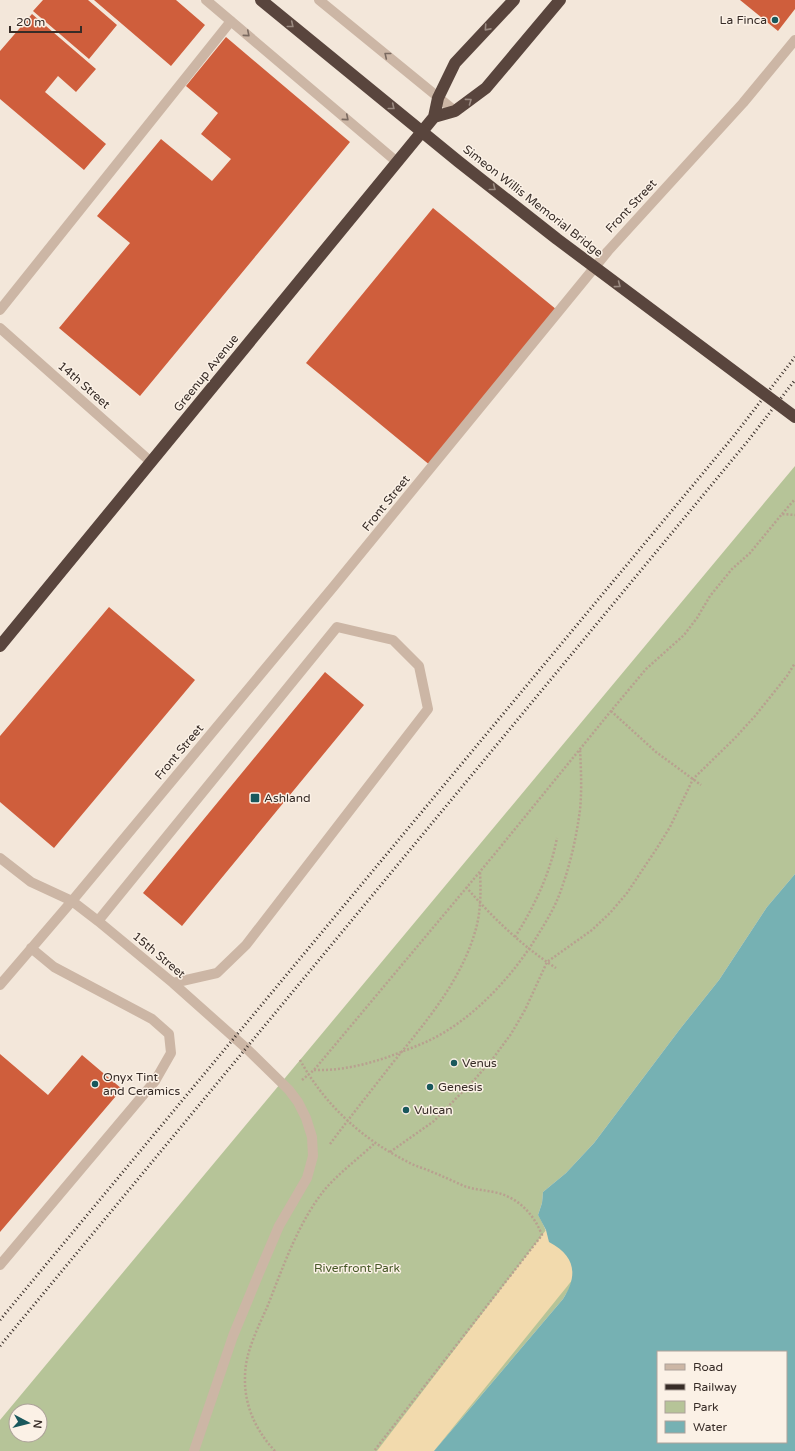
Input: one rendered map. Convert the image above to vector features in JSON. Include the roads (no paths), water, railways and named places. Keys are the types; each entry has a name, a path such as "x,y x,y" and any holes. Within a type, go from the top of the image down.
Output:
{"highway":[{"name":"Simeon Willis Memorial Bridge","path":"261,0 459,162 557,239 795,417"},
{"name":"Greenup Avenue","path":"0,646 434,117 438,98 455,64 514,0"},
{"path":"434,117 455,111 486,88 560,0"}],"street":[{"path":"206,0 397,162"},
{"path":"319,0 455,111"},
{"path":"0,310 231,21"},
{"name":"Front Street","path":"0,985 72,901 334,586 608,250 743,104 795,40"},
{"name":"14th Street","path":"0,328 151,462"},
{"path":"98,921 338,627 394,640 419,666 428,710 246,945 217,973 172,983"},
{"name":"15th Street","path":"0,858 31,882 72,901 172,983 246,1048 289,1090 298,1102 306,1118 312,1137 313,1156 307,1178 279,1226 258,1273 233,1336 194,1451"},
{"path":"0,1266 155,1081 171,1053 168,1034 152,1019 54,967 31,948"}],"water":[{"path":"795,874 795,1451 434,1451 563,1299 568,1291 571,1282 572,1267 565,1254 549,1242 546,1230 538,1215 542,1203 543,1192 566,1173 594,1143 719,980 767,907"}],"railway":[{"path":"0,1320 733,437 795,357"},
{"path":"0,1346 747,442 795,380"}],"place":[{"name":"La Finca","path":"775,20"},
{"name":"Ashland","path":"255,798"},
{"name":"Venus","path":"454,1063"},
{"name":"Onyx Tint and Ceramics","path":"95,1084"},
{"name":"Genesis","path":"430,1087"},
{"name":"Vulcan","path":"406,1110"}],"park label":[{"name":"Riverfront Park","path":"357,1268"}]}
